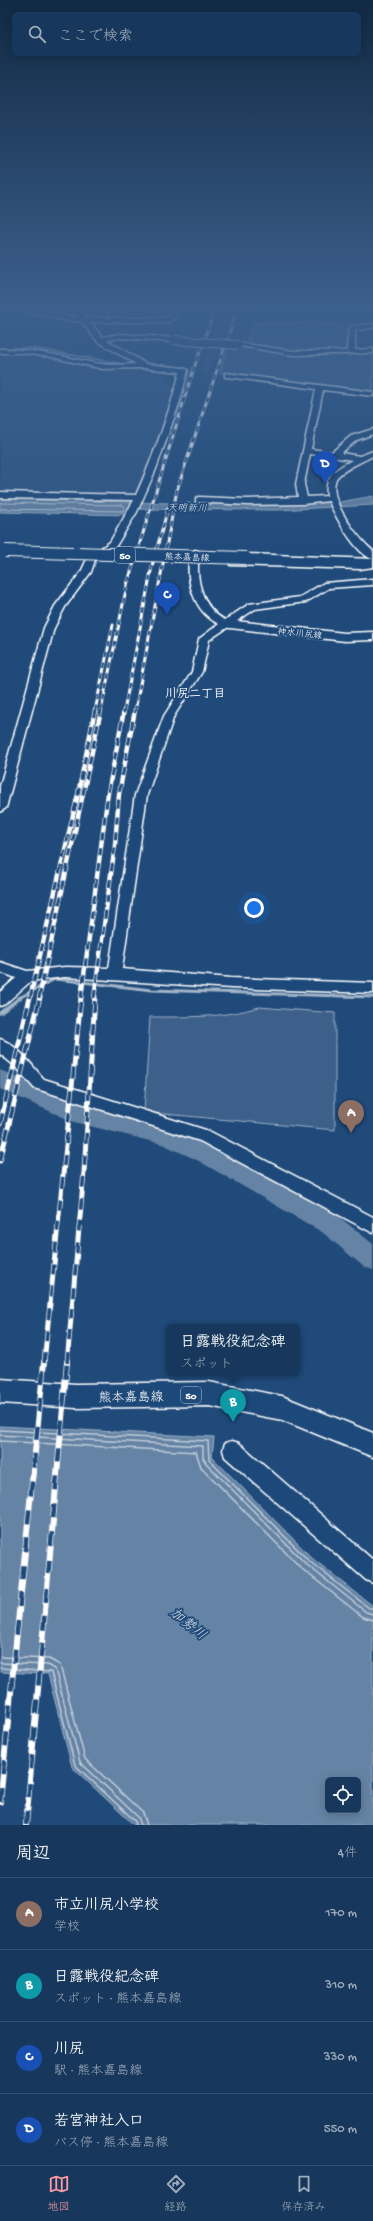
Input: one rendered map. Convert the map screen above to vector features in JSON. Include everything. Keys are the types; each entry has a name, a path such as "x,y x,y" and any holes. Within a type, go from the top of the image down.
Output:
{"main road":[{"name":"熊本嘉島線","path":"3,551 373,563"},
{"name":"神水川尻線","path":"226,624 338,637 373,636"},
{"name":"熊本嘉島線","path":"0,1391 76,1396 209,1394 282,1408 327,1424 373,1445"}],"street":[{"path":"0,808 49,628 60,606 86,572 92,559 113,544 134,512 178,392"},
{"path":"303,501 300,484 319,392"},
{"path":"357,392 373,394"},
{"path":"334,455 354,438 373,431"},
{"path":"306,451 362,459"},
{"path":"373,453 335,474 330,485 332,498 340,517 364,550 373,556"},
{"path":"0,495 140,498"},
{"path":"199,500 248,502 303,501 332,498"},
{"path":"226,624 209,614 202,605 197,592 193,562 195,554 351,559 373,563"},
{"path":"115,974 141,795 169,716 197,672 204,639 252,606 302,600 327,585 373,582"},
{"path":"0,967 27,976 65,972 115,974 231,983 373,988"},
{"path":"0,1000 27,976"},
{"path":"0,1045 20,1062 39,1084 204,1136 373,1225"},
{"path":"232,1450 373,1573"}],"shaded area":[{"path":"0,392 174,392 136,497 0,493"},
{"path":"259,1007 335,1013 335,1130 144,1112 150,1017 191,1017 218,1015 245,1011"}],"water":[{"name":"天明新川","path":"373,496 373,505 277,510 129,509 127,515 0,512 0,499 258,505 340,502"},
{"name":"加勢川","path":"0,1426 214,1437 212,1457 312,1558 373,1606 373,1825 134,1825 72,1767 48,1674 0,1672"}],"waterway":[{"path":"19,998 55,979 152,990 373,997"},
{"path":"0,1013 21,997"},
{"path":"0,1079 37,1097 82,1115 166,1135 205,1153 330,1224 373,1259"}],"railway":[{"path":"101,711 127,585 187,392"},
{"path":"135,711 177,490 210,392"},
{"path":"124,711 152,566 168,508"},
{"path":"95,711 113,625"},
{"path":"30,998 78,794 95,710"},
{"path":"39,998 101,710"},
{"path":"81,998 108,793 124,710"},
{"path":"94,998 115,845 119,794 135,710"},
{"path":"0,1124 30,997"},
{"path":"0,1161 40,997"},
{"path":"44,1363 81,997"},
{"path":"67,1363 84,1172 95,997"},
{"path":"0,1802 44,1362"},
{"path":"26,1825 67,1362"}],"place":[{"name":"若宮神社入口","path":"325,484"},
{"name":"川尻","path":"167,615"},
{"name":"市立川尻小学校","path":"351,1133"},
{"name":"日露戦役紀念碑","path":"233,1422"}],"district":[{"name":"川尻二丁目","path":"195,693"}]}
